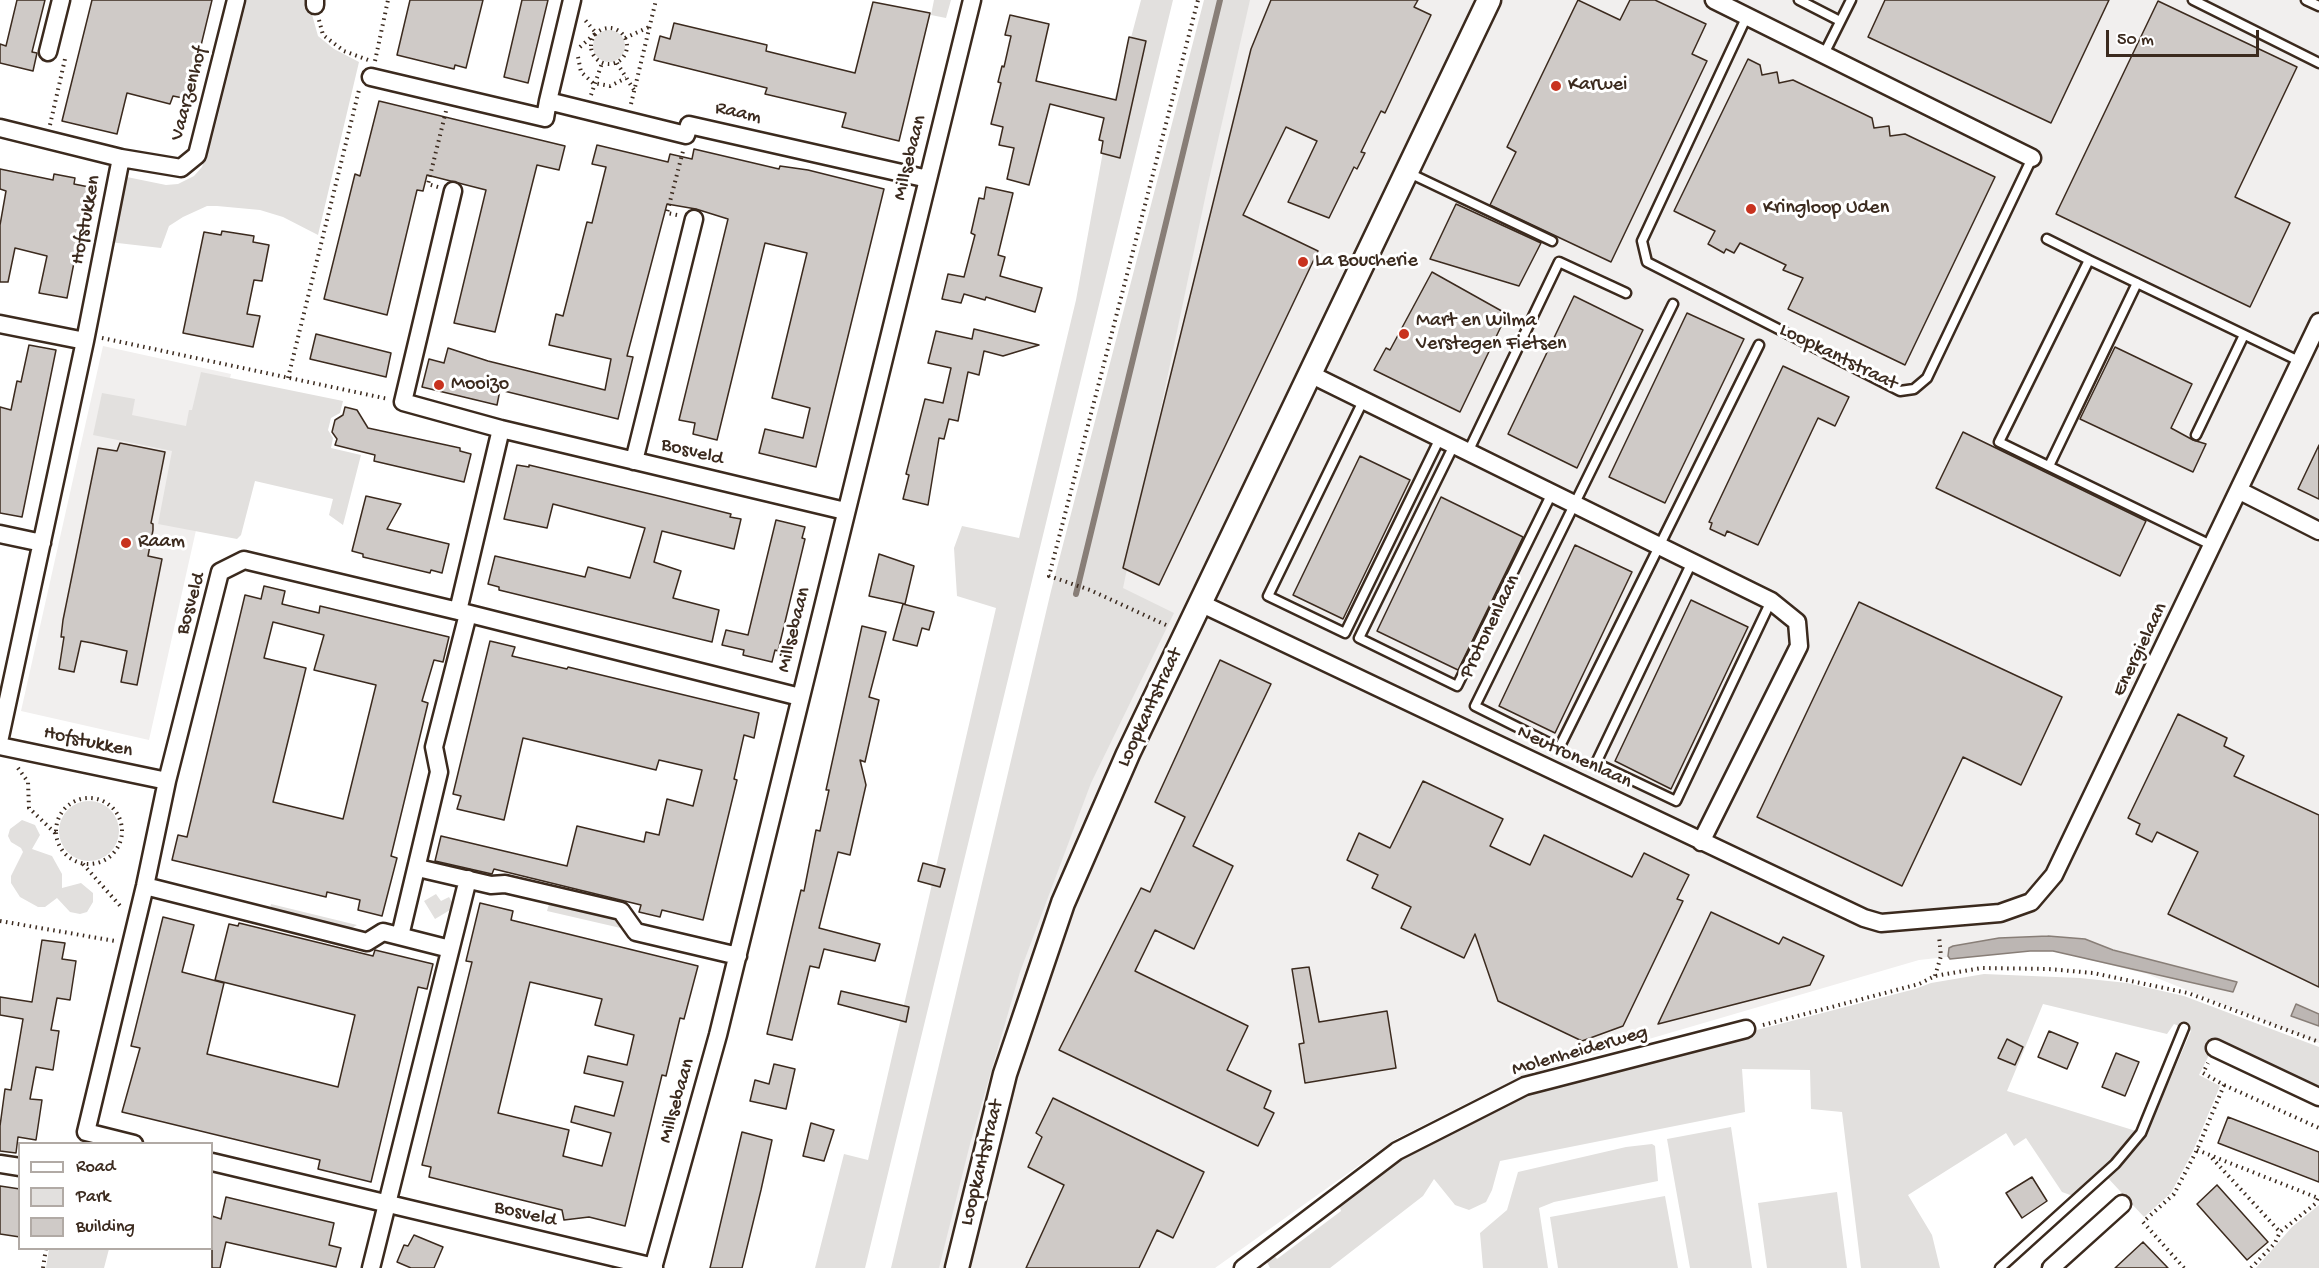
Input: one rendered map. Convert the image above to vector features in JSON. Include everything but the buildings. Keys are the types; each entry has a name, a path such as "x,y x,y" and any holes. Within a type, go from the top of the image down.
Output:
{"street":[{"path":"48,52 61,0"},
{"name":"Vaarzenhof","path":"121,158 181,168 197,155 236,0"},
{"path":"373,70 450,96 545,118 572,0"},
{"name":"Millsebaan","path":"653,1267 738,956 845,511 972,0"},
{"name":"Loopkantstraat","path":"957,1268 1005,1074 1063,903 1128,754 1489,0"},
{"name":"Loopkantstraat","path":"1714,0 2032,158"},
{"path":"549,101 686,135"},
{"name":"Raam","path":"686,135 689,124 928,179"},
{"name":"Hofstukken","path":"0,129 121,158 2,744 167,781"},
{"path":"400,936 439,772 434,747 501,429 403,402 453,191"},
{"path":"634,460 694,219"},
{"name":"Energielaan","path":"1938,920 2000,913 2031,902 2054,875 2214,546 2319,322"},
{"path":"0,324 85,338"},
{"path":"1310,374 1771,601 1797,622 1799,646 1701,842"},
{"name":"Bosveld","path":"501,429 845,511"},
{"path":"2240,491 2319,531"},
{"path":"0,534 42,543"},
{"name":"Bosveld","path":"124,1142 83,1138 145,886 167,781 220,572 244,560 800,697"},
{"name":"Neutronenlaan","path":"1200,603 1818,897 1881,923 1938,920"},
{"path":"418,868 491,885 505,884 621,911 636,932 738,956"},
{"path":"370,1268 468,879"},
{"path":"145,886 367,942 383,932 450,949"},
{"name":"Molenheiderweg","path":"1243,1268 1397,1151 1525,1086 1746,1029"},
{"path":"2215,1048 2319,1097"},
{"name":"Bosveld","path":"213,1162 653,1267"},
{"path":"0,1164 18,1167"},
{"path":"2051,1268 2122,1204"}],"lane":[{"path":"1799,0 1840,21"},
{"path":"1824,54 1851,0"},
{"path":"2193,0 2319,63"},
{"path":"2306,0 2319,6"},
{"name":"Loopkantstraat","path":"1747,16 1642,241 1647,262 1900,391 1914,389 1927,378 2032,158"},
{"path":"1407,172 1552,241"},
{"path":"2048,239 2301,362"},
{"path":"2089,260 1999,442 2214,546"},
{"name":"Protonenlaan","path":"1363,401 1268,596 1345,633 1559,262 1626,293"},
{"path":"2049,466 2137,283"},
{"name":"Protonenlaan","path":"1674,304 1475,706 1559,748 1759,345"},
{"path":"2196,435 2244,335"},
{"name":"Protonenlaan","path":"1454,445 1359,638 1457,686 1552,493"},
{"path":"1692,562 1596,763 1676,801 1771,601"},
{"path":"2000,1268 2115,1164 2141,1133 2184,1028"}],"path":[{"path":"373,70 388,0"},
{"path":"627,120 656,0"},
{"path":"1185,634 1090,590 1049,576 1198,0"},
{"path":"315,2 323,35 373,70"},
{"path":"596,33 590,45 592,54 602,63 616,63 625,55 625,38 616,28 607,27 596,33 585,40 578,56 581,72 595,84 610,86 626,78"},
{"path":"625,38 650,27"},
{"path":"47,140 66,56 48,52"},
{"path":"587,110 602,63"},
{"path":"616,63 634,91"},
{"path":"288,378 362,75 373,70"},
{"path":"450,96 428,184 453,191"},
{"path":"686,135 667,213 694,219"},
{"path":"85,338 403,402"},
{"path":"2,744 28,782 29,808 56,834 64,853 82,864 136,922"},
{"path":"56,834 60,814 74,801 93,797 111,805 122,824 119,846 103,861 82,864"},
{"path":"1935,976 1941,957 1938,920"},
{"path":"0,921 130,944"},
{"path":"1746,1029 1920,984 1935,976 1981,968 2049,969 2093,973 2188,993 2319,1042"},
{"path":"2215,1048 2203,1073 2224,1085 2319,1128"},
{"path":"2184,1268 2143,1222 2174,1194 2197,1150 2224,1085"},
{"path":"2197,1150 2319,1197 2315,1204 2280,1232 2275,1243 2251,1268"},
{"path":"2211,1157 2280,1232"},
{"path":"43,1268 46,1250"}],"shaded area":[{"path":"1237,0 2319,0 2319,1043 2147,974 2038,947 1919,960 1519,1077 1396,1139 1215,1268 920,1268"},
{"name":"Raam","path":"103,346 231,374 149,740 21,711"},
{"path":"2048,936 2085,939 2113,950 2237,982 2233,992 2053,951 1950,959 1948,956 1949,948 1953,946 1999,938"},
{"path":"2296,1004 2319,1014 2319,1026 2291,1016"}],"green space":[{"path":"247,0 308,0 318,36 334,49 359,62 318,235 283,217 260,210 207,206 169,226 161,248 109,242 122,176 166,185 178,184 194,176 202,167 212,139"},
{"path":"934,0 951,0 946,18 931,15"},
{"path":"1141,0 1173,0 865,1268 815,1268 844,1154 868,1160 996,608 957,596 954,548 962,526 1019,538 1076,300 1108,124"},
{"path":"1204,0 1250,0 1208,184 1123,588 1174,613 1091,783 1020,972 970,1144 939,1268 891,1268 1051,591"},
{"path":"609,30 620,35 625,46 620,57 609,62 598,57 593,46 598,35"},
{"path":"201,372 343,401 340,413 331,418 328,430 333,438 331,448 361,455 343,525 329,515 333,499 255,481 241,535 237,539 158,524 172,451 93,435 102,393 135,399 132,415 186,426"},
{"path":"89,801 110,810 119,831 110,852 89,861 68,852 59,831 68,810"},
{"path":"22,820 35,825 40,835 32,849 52,856 62,874 62,888 81,883 93,893 93,902 87,912 80,914 70,912 57,898 45,907 38,907 20,897 11,883 11,876 23,852 11,842 8,836 10,829"},
{"path":"436,894 441,901 449,897 455,907 435,919 424,901"},
{"path":"550,900 616,914 625,929 547,911"},
{"path":"271,904 357,925 345,932 269,913"},
{"path":"1984,974 2080,978 2127,983 2184,996 2319,1047 2319,1087 2216,1041 2199,1075 2220,1086 2193,1151 2171,1193 2144,1217 2107,1177 2145,1137 2191,1031 2174,1024 2167,1034 2043,1004 2007,1091 2136,1131 2114,1158 2073,1196 2062,1192 2026,1138 2014,1146 2006,1133 1908,1195 1932,1235 1940,1268 1861,1268 1842,1112 1811,1109 1810,1070 1742,1069 1745,1112 1500,1161 1492,1190 1486,1202 1469,1210 1455,1205 1434,1179 1423,1196 1330,1268 1270,1268 1266,1260 1273,1254 1277,1259 1341,1211 1339,1205 1374,1173 1488,1110 1533,1093 1709,1049 1709,1045 1722,1039 1931,983"},
{"path":"1731,1127 1752,1268 1690,1268 1667,1139"},
{"path":"1652,1144 1655,1146 1658,1181 1554,1202 1539,1208 1548,1268 1483,1268 1480,1233 1507,1210 1518,1172 1626,1147"},
{"path":"1837,1192 1847,1268 1767,1268 1758,1203"},
{"path":"1665,1196 1678,1268 1558,1268 1550,1217"},
{"path":"2319,1205 2319,1268 2256,1268 2292,1227"},
{"path":"49,1250 109,1250 104,1268 46,1268"}],"waterway":[{"path":"1076,594 1220,0"}],"place":[{"name":"Karwei","path":"1556,86"},
{"name":"Kringloop Uden","path":"1751,209"},
{"name":"La Boucherie","path":"1303,262"},
{"name":"Mart en Wilma Verstegen Fietsen","path":"1404,334"},
{"name":"Mooizo","path":"439,385"},
{"name":"Raam","path":"126,543"}]}
